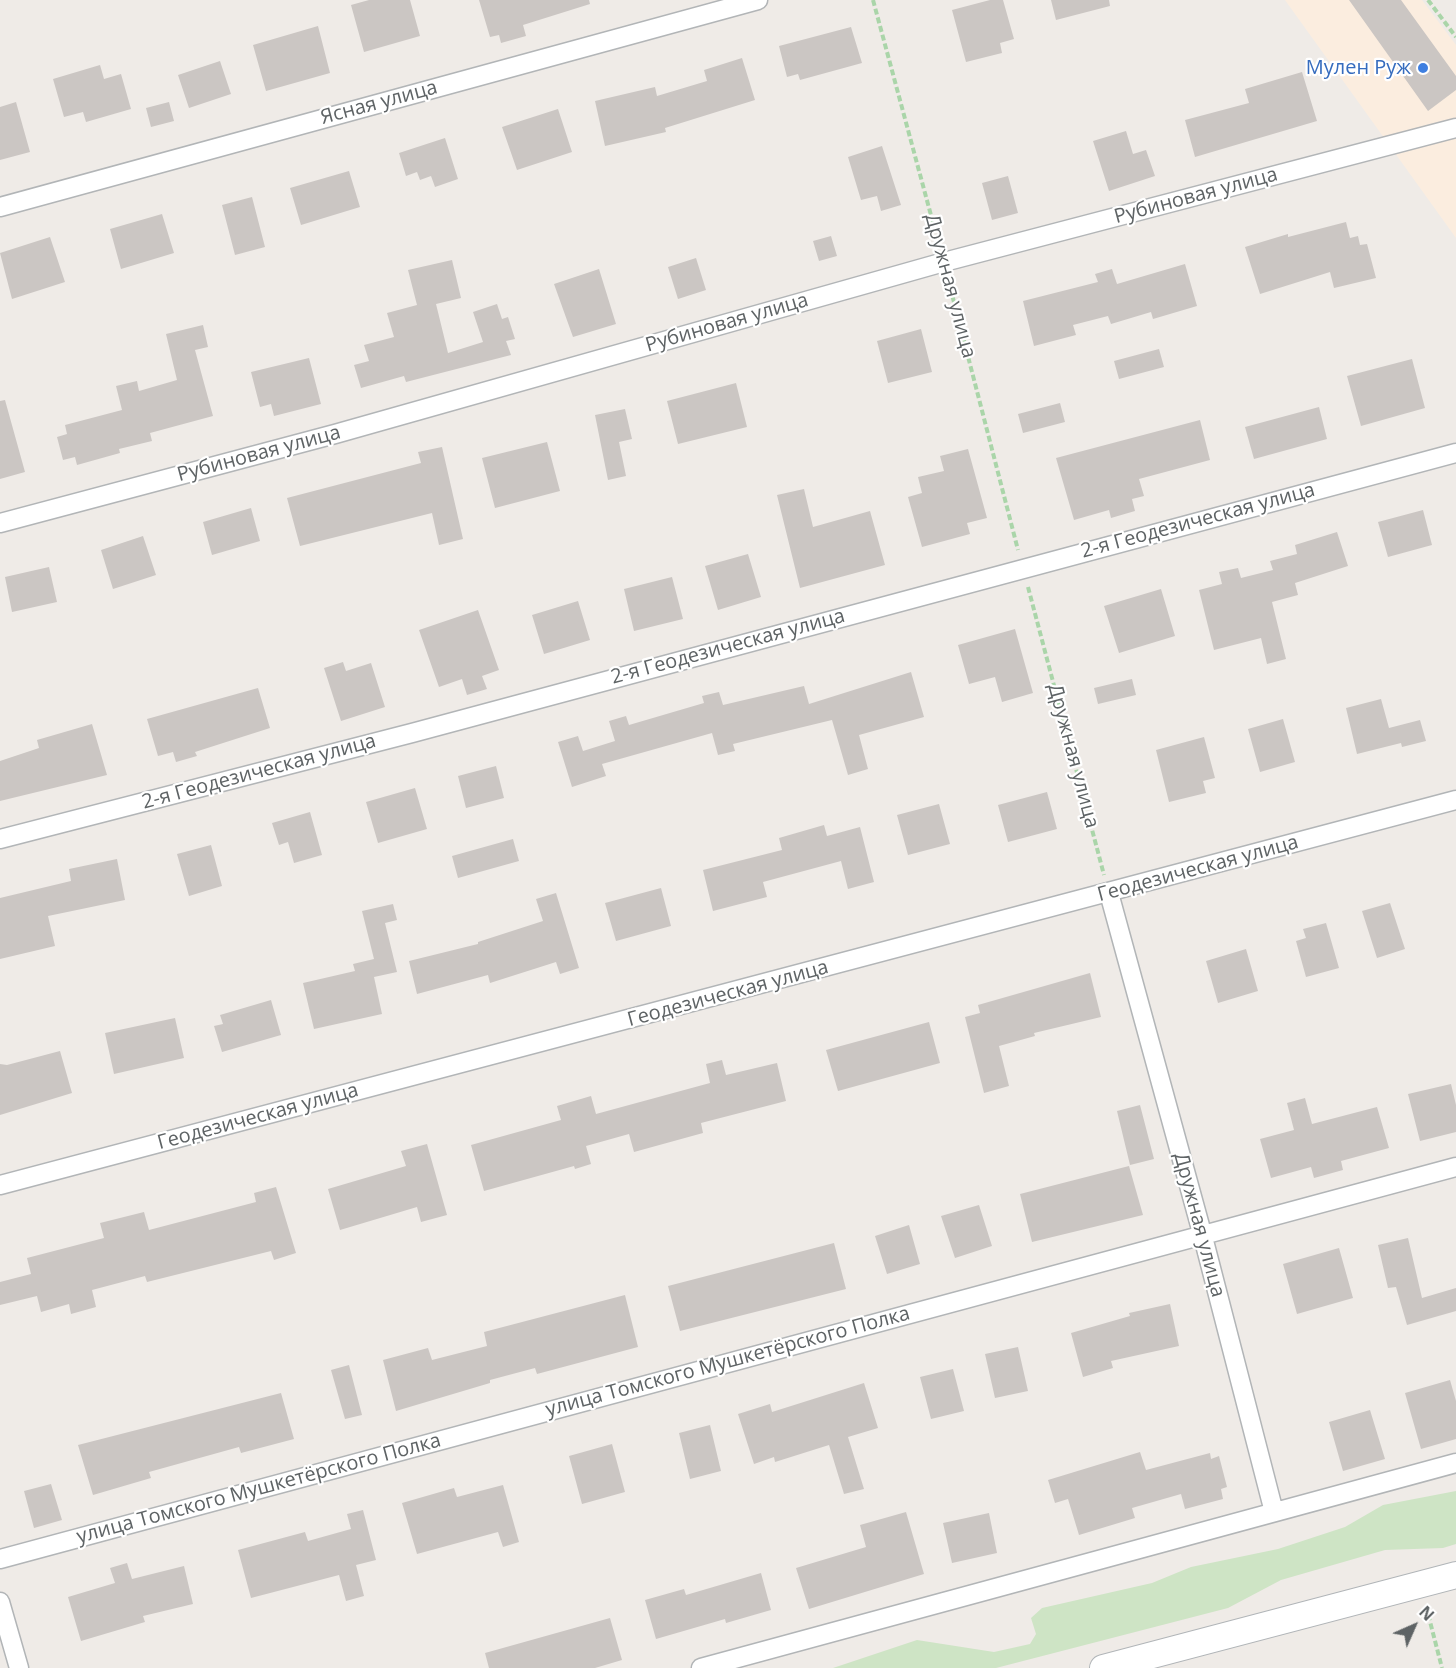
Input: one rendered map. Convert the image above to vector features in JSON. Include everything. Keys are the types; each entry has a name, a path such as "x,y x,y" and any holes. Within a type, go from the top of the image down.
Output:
{"street":[{"name":"Ясная улица","path":"0,207 758,0"},
{"name":"Рубиновая улица","path":"0,523 335,434 944,262 1456,129"},
{"name":"2-я Геодезическая улица","path":"0,839 412,733 1456,453"},
{"name":"Геодезическая улица","path":"0,1185 1456,800"},
{"name":"Дружная улица","path":"1109,893 1202,1233 1274,1512"},
{"name":"улица Томского Мушкетёрского Полка","path":"0,1559 1202,1233 1456,1167"},
{"path":"701,1668 1456,1463"},
{"path":"1103,1668 1456,1575"},
{"path":"0,1602 19,1668"}],"path":[{"name":"Дружная улица","path":"873,0 1109,893"},
{"path":"1428,0 1456,37"},
{"path":"1421,1585 1442,1668"}],"shaded area":[{"path":"1285,0 1422,0 1456,45 1456,238"}],"green space":[{"path":"1456,1491 1456,1544 1443,1548 1385,1550 1281,1580 1228,1608 996,1668 833,1668 917,1640 994,1652 1030,1644 1036,1634 1031,1618 1042,1608 1152,1583 1191,1567 1278,1549 1345,1527 1383,1505"}],"building":[{"path":"369,0 410,0 420,36 364,52 351,5"},
{"path":"479,0 589,0 590,4 523,25 526,36 501,43 499,35 490,37"},
{"path":"990,0 1003,0 1014,39 1000,43 1002,53 966,62 952,10"},
{"path":"1051,0 1109,0 1110,6 1056,20"},
{"path":"1349,0 1401,0 1456,76 1456,90 1428,111"},
{"path":"318,26 330,73 266,91 253,45"},
{"path":"851,27 862,63 800,80 798,74 787,77 779,46"},
{"path":"742,58 755,100 665,128 666,132 605,146 595,101 655,87 657,96 707,81 704,70"},
{"path":"220,61 231,94 189,108 178,75"},
{"path":"100,65 104,79 121,74 131,109 86,122 83,112 64,117 53,79"},
{"path":"1302,72 1317,121 1195,157 1185,120 1249,103 1245,89"},
{"path":"16,102 30,152 0,160 0,107"},
{"path":"169,102 174,121 151,127 146,108"},
{"path":"558,109 572,152 517,170 502,127"},
{"path":"1126,131 1133,154 1146,150 1155,176 1109,191 1093,141"},
{"path":"445,138 458,179 435,187 431,176 420,180 417,172 406,176 399,153"},
{"path":"882,146 901,205 881,211 877,196 861,200 848,157"},
{"path":"349,171 360,207 301,225 290,188"},
{"path":"1008,176 1018,213 992,220 982,183"},
{"path":"252,197 265,247 235,255 222,205"},
{"path":"162,214 174,253 121,269 110,229"},
{"path":"1346,222 1350,238 1358,236 1360,245 1367,244 1376,278 1334,288 1330,272 1260,294 1245,247 1288,234 1288,237"},
{"path":"831,236 837,256 819,261 813,241"},
{"path":"50,237 65,282 12,299 0,253"},
{"path":"696,258 706,290 678,299 668,267"},
{"path":"452,260 461,298 436,304 448,353 483,342 473,312 497,304 502,319 508,317 515,339 506,341 511,355 406,382 404,376 361,388 354,365 369,361 364,345 394,337 387,313 417,305 408,270"},
{"path":"1185,264 1197,306 1153,319 1151,312 1111,324 1108,316 1073,325 1076,335 1034,346 1023,301 1098,282 1095,274 1112,269 1117,284"},
{"path":"599,269 616,324 573,337 554,284"},
{"path":"203,325 208,347 195,350 213,416 150,433 152,441 119,449 120,453 77,465 75,457 63,460 57,437 67,434 65,425 122,410 116,386 137,381 139,391 177,380 166,334"},
{"path":"921,329 932,372 888,383 877,341"},
{"path":"1159,349 1164,367 1119,379 1114,361"},
{"path":"309,358 321,404 274,416 271,404 260,407 251,372"},
{"path":"1412,359 1425,408 1361,426 1347,376"},
{"path":"736,383 747,427 678,444 667,401"},
{"path":"5,400 25,472 0,479 0,401"},
{"path":"1060,403 1065,422 1023,433 1018,414"},
{"path":"1319,407 1327,439 1254,459 1245,427"},
{"path":"625,409 632,439 619,442 626,476 608,480 595,415"},
{"path":"1200,420 1210,460 1139,479 1144,496 1132,499 1135,511 1111,518 1109,510 1074,520 1056,458"},
{"path":"547,442 560,491 495,508 482,458"},
{"path":"442,447 463,539 439,545 432,513 300,546 287,498 421,463 418,452"},
{"path":"968,449 987,518 967,523 970,534 922,547 908,497 922,493 918,477 944,471 940,456"},
{"path":"804,489 813,527 870,511 885,565 800,588 777,495"},
{"path":"251,508 260,541 212,555 203,522"},
{"path":"1423,510 1432,545 1388,557 1378,522"},
{"path":"1337,532 1348,566 1295,583 1298,595 1272,602 1286,659 1267,664 1261,638 1214,650 1199,590 1222,584 1219,572 1238,568 1241,578 1273,570 1270,561 1297,554 1295,545"},
{"path":"143,536 156,575 113,589 101,550"},
{"path":"748,554 761,597 718,610 705,566"},
{"path":"49,567 57,602 12,612 5,577"},
{"path":"672,577 683,619 634,631 624,589"},
{"path":"1161,589 1175,636 1119,653 1104,606"},
{"path":"578,601 590,640 544,654 532,615"},
{"path":"478,610 499,670 482,676 487,689 467,695 462,679 439,687 419,630"},
{"path":"1015,629 1033,693 1002,702 995,677 969,684 958,645"},
{"path":"343,662 346,671 371,663 385,707 341,721 324,668"},
{"path":"911,672 924,717 859,735 868,769 848,775 832,720 733,744 735,751 718,755 712,733 602,764 606,776 572,787 558,742 578,736 583,751 615,741 609,721 626,716 629,725 704,703 702,696 719,692 723,705 804,686 809,704"},
{"path":"1132,679 1136,695 1098,704 1094,688"},
{"path":"258,688 270,728 195,752 197,756 176,762 173,752 158,756 147,719"},
{"path":"1381,699 1389,728 1420,720 1426,741 1402,747 1401,743 1357,754 1346,708"},
{"path":"1283,719 1295,762 1260,772 1248,729"},
{"path":"92,724 107,775 0,801 0,761 39,748 37,740"},
{"path":"1204,737 1215,778 1203,781 1206,793 1169,802 1156,750"},
{"path":"496,766 504,798 466,808 458,776"},
{"path":"415,788 427,829 378,843 366,802"},
{"path":"1047,792 1057,829 1008,842 998,805"},
{"path":"939,804 950,844 908,855 897,815"},
{"path":"310,812 322,855 294,863 288,842 279,845 272,823"},
{"path":"824,825 827,836 860,827 874,882 848,889 841,861 763,882 767,897 713,911 703,870 782,850 779,838"},
{"path":"513,839 519,861 458,878 452,856"},
{"path":"211,845 222,886 189,896 177,854"},
{"path":"117,859 125,900 48,916 55,946 0,959 0,898 71,881 69,869"},
{"path":"661,888 671,926 616,941 605,903"},
{"path":"556,893 579,968 560,974 556,962 490,983 488,975 417,994 409,961 478,944 478,942 543,921 536,899"},
{"path":"1390,903 1405,949 1377,958 1362,911"},
{"path":"393,904 397,920 385,923 397,972 374,977 382,1014 314,1029 303,983 355,971 353,964 374,959 362,911"},
{"path":"1326,923 1339,968 1306,977 1296,941 1306,938 1303,929"},
{"path":"1246,949 1258,991 1218,1003 1206,961"},
{"path":"1090,973 1101,1017 1034,1033 1035,1036 999,1046 1009,1086 984,1093 965,1017 980,1013 978,1005"},
{"path":"271,1000 281,1035 222,1052 214,1026 223,1024 220,1015"},
{"path":"175,1018 184,1058 114,1074 105,1033"},
{"path":"929,1022 940,1063 838,1091 826,1050"},
{"path":"60,1051 72,1093 0,1115 0,1064 7,1065"},
{"path":"722,1060 726,1075 777,1063 786,1101 701,1123 703,1133 634,1152 629,1134 586,1146 591,1164 575,1169 574,1166 484,1191 471,1145 561,1120 557,1106 591,1096 596,1114 710,1083 706,1064"},
{"path":"1451,1084 1456,1105 1456,1132 1420,1141 1408,1094"},
{"path":"1305,1098 1312,1124 1377,1107 1389,1148 1341,1161 1343,1170 1314,1178 1311,1167 1271,1178 1260,1139 1294,1130 1287,1103"},
{"path":"1140,1105 1154,1159 1130,1165 1117,1111"},
{"path":"427,1144 447,1215 421,1222 417,1207 340,1230 328,1189 406,1166 401,1151"},
{"path":"1129,1166 1143,1215 1032,1242 1020,1194"},
{"path":"276,1187 296,1253 274,1260 271,1251 147,1282 145,1276 92,1290 96,1307 71,1314 69,1304 41,1312 37,1296 0,1305 0,1282 31,1274 27,1258 104,1238 100,1223 144,1212 149,1230 256,1202 254,1193"},
{"path":"979,1205 992,1246 955,1258 941,1216"},
{"path":"909,1225 920,1264 887,1274 875,1236"},
{"path":"1408,1238 1422,1298 1456,1288 1456,1311 1407,1325 1396,1287 1388,1288 1378,1245"},
{"path":"834,1243 846,1289 680,1331 668,1286"},
{"path":"1339,1248 1353,1298 1297,1314 1283,1264"},
{"path":"625,1295 638,1347 537,1374 535,1368 490,1380 490,1383 396,1411 383,1360 428,1348 432,1360 487,1346 484,1332"},
{"path":"1170,1304 1179,1346 1111,1361 1113,1368 1083,1377 1071,1333 1130,1316 1129,1313"},
{"path":"1018,1347 1028,1391 995,1398 985,1354"},
{"path":"349,1365 362,1415 345,1419 331,1370"},
{"path":"953,1369 964,1411 931,1419 920,1377"},
{"path":"1450,1380 1456,1401 1456,1439 1421,1449 1405,1393"},
{"path":"864,1383 878,1428 848,1437 864,1489 844,1494 829,1445 775,1462 774,1457 754,1464 738,1414 770,1404 772,1412"},
{"path":"281,1393 294,1439 241,1453 239,1447 149,1472 151,1478 93,1495 78,1445"},
{"path":"1370,1410 1385,1459 1343,1471 1329,1422"},
{"path":"710,1425 721,1471 690,1479 679,1433"},
{"path":"612,1444 625,1492 582,1504 569,1456"},
{"path":"1140,1452 1146,1470 1210,1453 1211,1459 1219,1456 1227,1487 1221,1489 1223,1499 1185,1509 1181,1494 1132,1508 1135,1518 1079,1535 1068,1499 1055,1503 1048,1480"},
{"path":"51,1484 62,1520 34,1528 24,1491"},
{"path":"503,1485 519,1542 503,1547 498,1532 417,1554 402,1503 454,1488 457,1497"},
{"path":"363,1510 376,1560 356,1565 364,1596 346,1601 339,1575 251,1598 238,1550 305,1532 308,1541 351,1529 347,1514"},
{"path":"906,1512 924,1574 809,1609 796,1568 866,1547 860,1525"},
{"path":"989,1513 997,1553 952,1563 943,1523"},
{"path":"127,1563 132,1579 184,1566 193,1604 143,1616 145,1622 81,1641 68,1597 115,1583 110,1568"},
{"path":"761,1573 771,1610 726,1623 725,1619 656,1639 645,1600 684,1589 686,1595"},
{"path":"610,1618 622,1660 595,1668 489,1668 485,1653"}],"place":[{"name":"Мулен Руж","path":"1423,68"}]}
